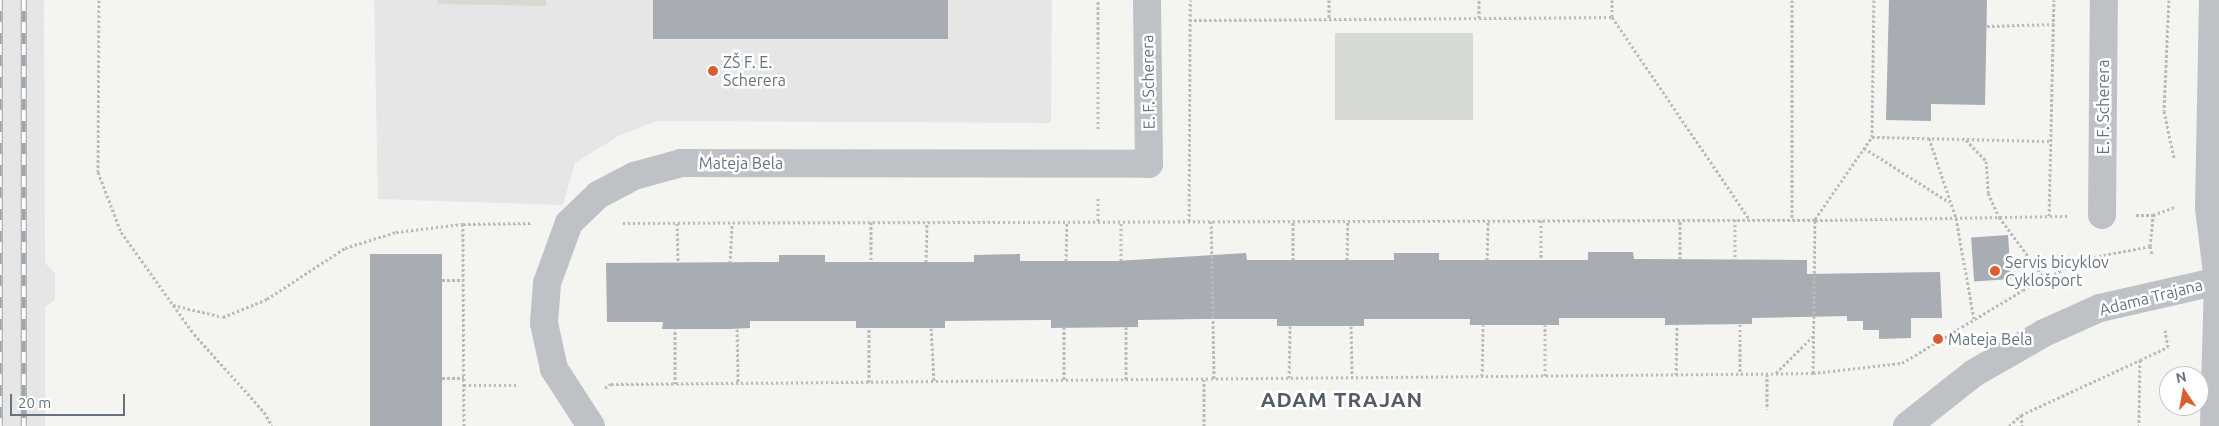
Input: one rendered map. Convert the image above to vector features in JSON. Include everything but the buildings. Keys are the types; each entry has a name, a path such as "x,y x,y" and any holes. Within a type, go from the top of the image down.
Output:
{"street":[{"name":"E. F. Scherera","path":"1147,0 1149,164"},
{"name":"E. F. Scherera","path":"2102,215 2104,0"},
{"path":"2213,0 2209,208 2218,280 2214,426"},
{"name":"Mateja Bela","path":"591,426 554,370 544,323 547,283 569,223 598,195 634,176 680,163 1149,164"},
{"name":"Adama Trajana","path":"1907,426 1974,373 2044,333 2100,308 2218,280"}],"path":[{"path":"98,0 98,172 121,232 194,334 264,412 272,426"},
{"path":"1098,0 1098,221"},
{"path":"1189,222 1190,0"},
{"path":"1329,0 1329,19"},
{"path":"1479,0 1479,18"},
{"path":"1612,0 1612,17 1750,220"},
{"path":"1792,0 1792,219"},
{"path":"1812,373 1815,220 1872,137 1874,0"},
{"path":"2050,216 2054,0"},
{"path":"2170,0 2164,111 2176,166"},
{"path":"1190,20 1612,17"},
{"path":"1987,26 2054,24"},
{"path":"1872,137 2051,141"},
{"path":"1930,138 1956,218 1974,319"},
{"path":"1965,139 1986,161 1988,193 1999,217 2044,279"},
{"path":"1864,148 1950,202"},
{"path":"610,223 1815,220 2153,215 2175,207 2175,199"},
{"path":"2152,255 2150,246 2153,215"},
{"path":"1487,260 1488,220"},
{"path":"1541,220 1541,259"},
{"path":"1680,220 1680,259"},
{"path":"1735,220 1735,259"},
{"path":"1211,221 1214,379"},
{"path":"1293,221 1293,260"},
{"path":"1346,260 1348,221"},
{"path":"871,222 871,262"},
{"path":"926,262 927,222"},
{"path":"1066,261 1067,222"},
{"path":"1121,222 1121,261"},
{"path":"173,305 223,317 267,299 345,248 396,232 463,224 542,223"},
{"path":"677,223 678,263"},
{"path":"730,263 732,223"},
{"path":"463,224 464,426"},
{"path":"596,394 610,384 1812,373 1902,364 1974,319 2044,279 2084,259 2150,246"},
{"path":"442,280 463,280"},
{"path":"1740,324 1740,374"},
{"path":"1482,376 1483,325"},
{"path":"1545,376 1546,325"},
{"path":"1676,375 1677,325"},
{"path":"1289,378 1290,326"},
{"path":"1351,326 1352,377"},
{"path":"1064,327 1064,380"},
{"path":"1126,327 1126,380"},
{"path":"869,328 869,382"},
{"path":"931,328 934,381"},
{"path":"675,329 675,384"},
{"path":"737,329 738,383"},
{"path":"2010,426 2021,415 2168,347 2165,330"},
{"path":"1775,373 1813,336"},
{"path":"2139,426 2140,360"},
{"path":"1767,374 1767,409"},
{"path":"442,378 464,378"},
{"path":"1204,379 1204,426"},
{"path":"464,385 517,385"},
{"path":"2021,415 2022,426"}],"shaded area":[{"path":"0,0 44,0 45,263 55,273 55,300 45,308 45,426 0,426"},
{"name":"ZŠ F. E. Scherera","path":"374,0 1052,0 1051,123 657,121 620,135 575,163 563,205 378,199"},
{"path":"438,0 546,0 546,6 438,4"},
{"path":"1335,33 1473,33 1473,120 1335,120"}],"railway":[{"path":"0,0 0,426"},
{"path":"24,0 24,426"}],"place":[{"name":"ZŠ F. E. Scherera","path":"713,71"},
{"name":"Servis bicyklov Cyklošport","path":"1995,271"},
{"name":"Mateja Bela","path":"1938,339"}],"district":[{"name":"ADAM TRAJAN","path":"1342,399"}]}
